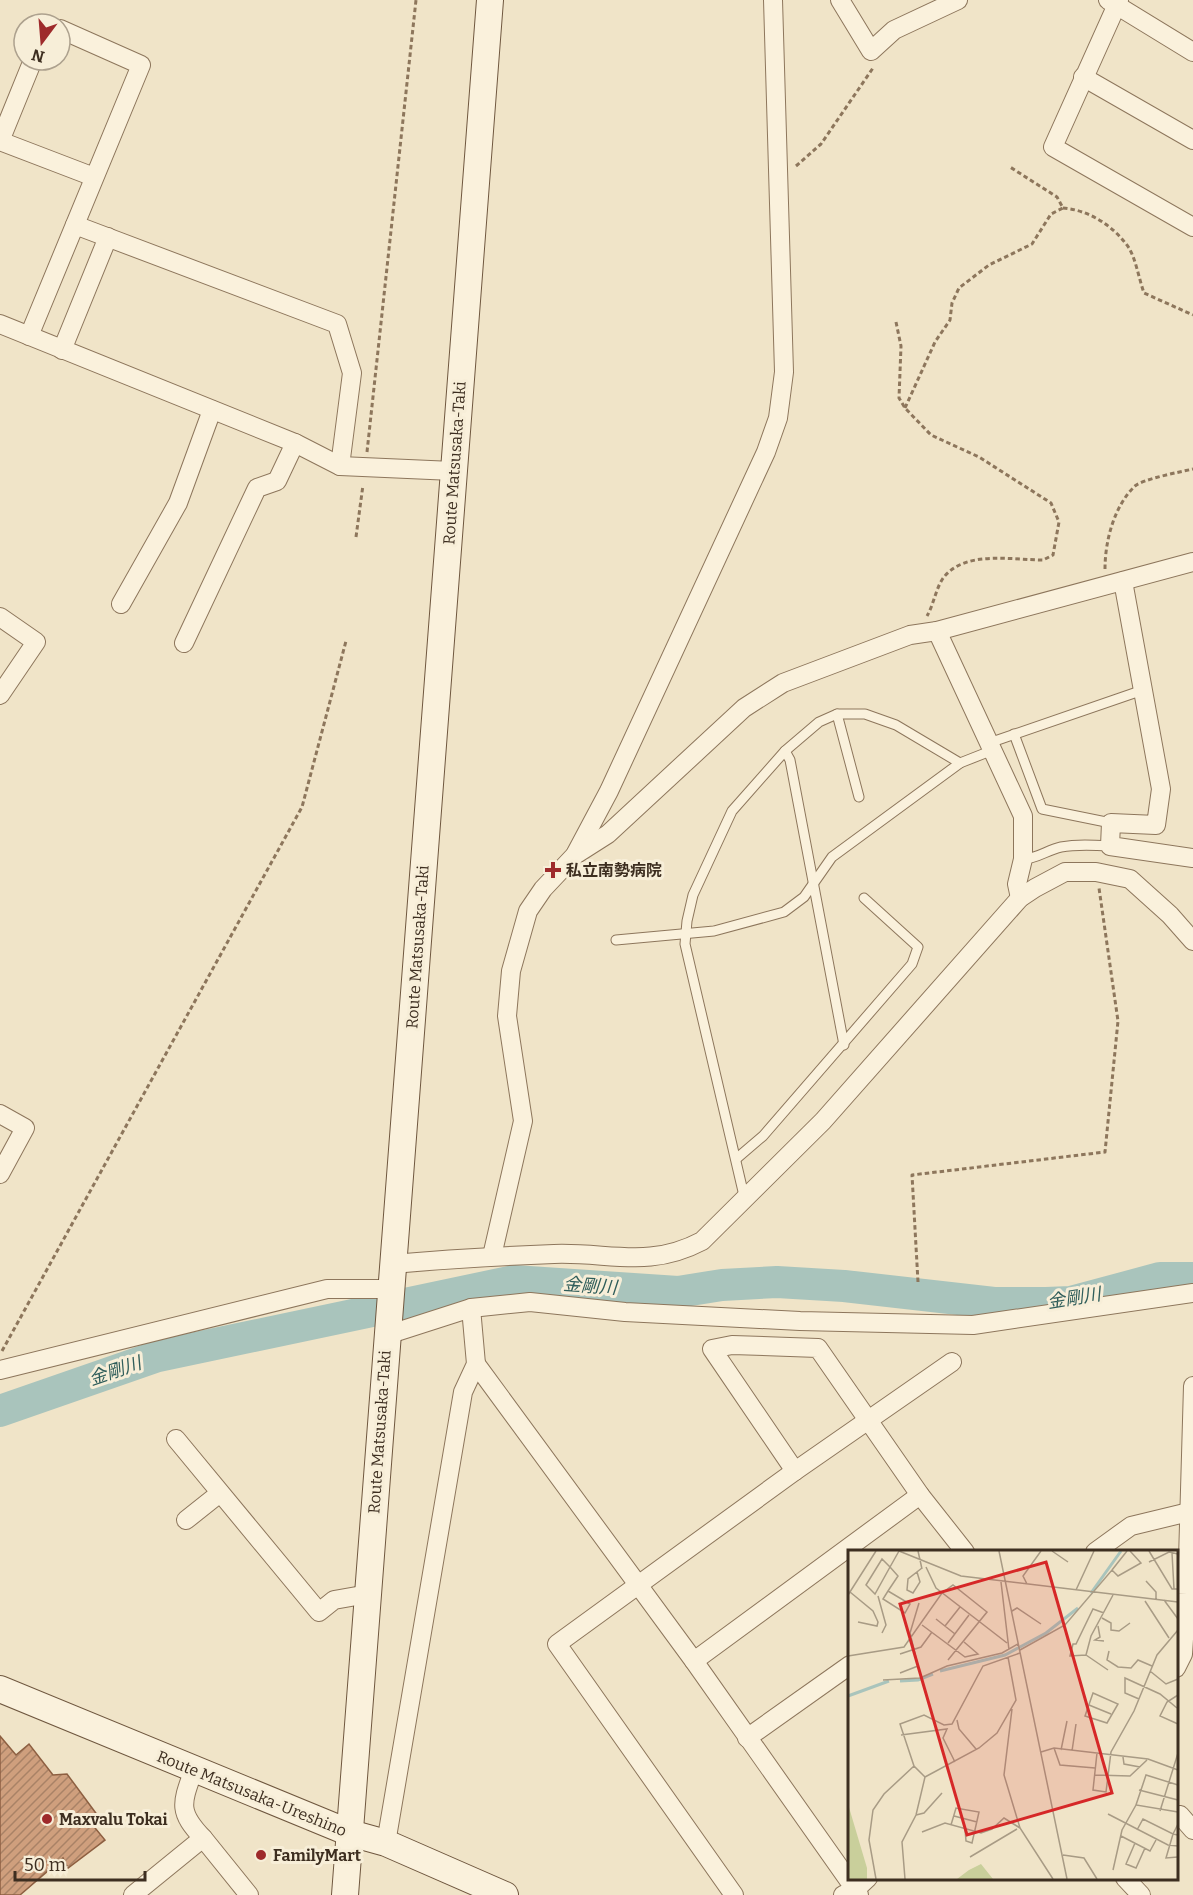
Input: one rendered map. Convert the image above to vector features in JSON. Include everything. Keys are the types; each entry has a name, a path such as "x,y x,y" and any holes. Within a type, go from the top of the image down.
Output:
{"main road":[{"name":"Route Matsusaka-Taki","path":"345,1895 490,0"},
{"name":"Route Matsusaka-Ureshino","path":"0,1689 350,1833 386,1843 505,1895"}],"street":[{"path":"575,855 609,791 766,452 778,418 784,372 773,0"},
{"path":"840,0 871,51 894,30 958,0"},
{"path":"1192,49 1114,2 1053,147 1193,226"},
{"path":"29,336 141,65 72,34"},
{"path":"28,72 0,141 94,177"},
{"path":"1083,77 1193,140"},
{"path":"75,225 337,324 352,373 340,466"},
{"path":"62,350 108,237"},
{"path":"0,324 295,442 340,466 365,469 453,471"},
{"path":"121,604 178,503 212,410"},
{"path":"184,643 257,488 278,481 295,442"},
{"path":"492,1256 523,1121 507,1016 511,971 528,911 543,889 575,855 608,834 744,708 783,683 910,635 937,631 1193,562"},
{"path":"1114,583 1143,690 1161,789 1156,825 1111,823 1110,846 1193,858"},
{"path":"0,617 36,642 0,695"},
{"path":"937,631 1023,816 1023,859 1017,884 1020,898"},
{"path":"0,1370 327,1289 391,1283 492,1256 554,1254 658,1258 680,1252 702,1241 823,1121 1020,898 1065,872 1096,872 1130,879 1170,915 1193,941"},
{"path":"0,1114 25,1128 0,1174"},
{"path":"387,1330 471,1308 530,1302 625,1312 718,1317 973,1325 1193,1293"},
{"path":"386,1843 463,1392 476,1364 471,1308"},
{"path":"795,1471 712,1349 732,1345 818,1348 920,1495 964,1550"},
{"path":"734,1895 557,1644 795,1471 952,1362"},
{"path":"476,1364 694,1661 848,1878"},
{"path":"1178,1664 1183,1654 1192,1511 1193,1386"},
{"path":"176,1439 319,1612 334,1600 368,1594"},
{"path":"186,1520 220,1493"},
{"path":"851,1550 920,1495"},
{"path":"1096,1550 1131,1526 1192,1511"},
{"path":"694,1661 848,1552"},
{"path":"747,1738 848,1666"},
{"path":"194,1769 182,1802 187,1821 249,1895"},
{"path":"1178,1816 1180,1815 1193,1830"},
{"path":"133,1895 203,1838"},
{"path":"1127,1880 1141,1895"}],"lane":[{"path":"616,940 714,931 784,912 804,897 832,857 960,763 1014,734 1143,690"},
{"path":"745,1200 686,944 693,896 732,811 785,752 819,722 837,714 865,714 896,724 960,763"},
{"path":"837,714 859,797"},
{"path":"1014,734 1042,809 1111,823"},
{"path":"785,752 790,760 844,1045"},
{"path":"1023,859 1033,859 1058,848 1084,844 1110,846"},
{"path":"736,1159 763,1136 912,964 918,947 864,898"}],"path":[{"path":"356,537 416,0"},
{"path":"777,182 820,144 873,68 871,51"},
{"path":"1010,167 1057,197 1063,208"},
{"path":"905,408 935,342 950,320 952,303 959,288 989,265 1032,244 1051,214 1063,208 1078,209 1112,228 1130,249 1144,293 1193,315"},
{"path":"896,322 901,346 899,398 905,408 931,435 979,457 1051,503 1059,522 1053,555 1043,560 974,560 961,563 944,578 928,615 910,635"},
{"path":"1114,583 1105,547 1119,509 1136,485 1193,469"},
{"path":"0,1355 302,807 346,641"},
{"path":"918,1282 912,1175 1105,1152 1119,1021 1096,872"}],"building":[{"name":"Maxvalu Tokai","path":"0,1736 16,1755 29,1744 53,1775 67,1774 98,1816 91,1823 105,1840 68,1868 63,1858 20,1895 0,1895"}],"waterway":[{"name":"金剛川","path":"0,1411 158,1356 514,1281 678,1292 722,1285 777,1282 844,1286 994,1303 1046,1303 1071,1302 1160,1278 1193,1278"}],"place":[{"name":"私立南勢病院","path":"553,870"},
{"name":"Maxvalu Tokai","path":"47,1819"},
{"name":"FamilyMart","path":"261,1855"}]}
